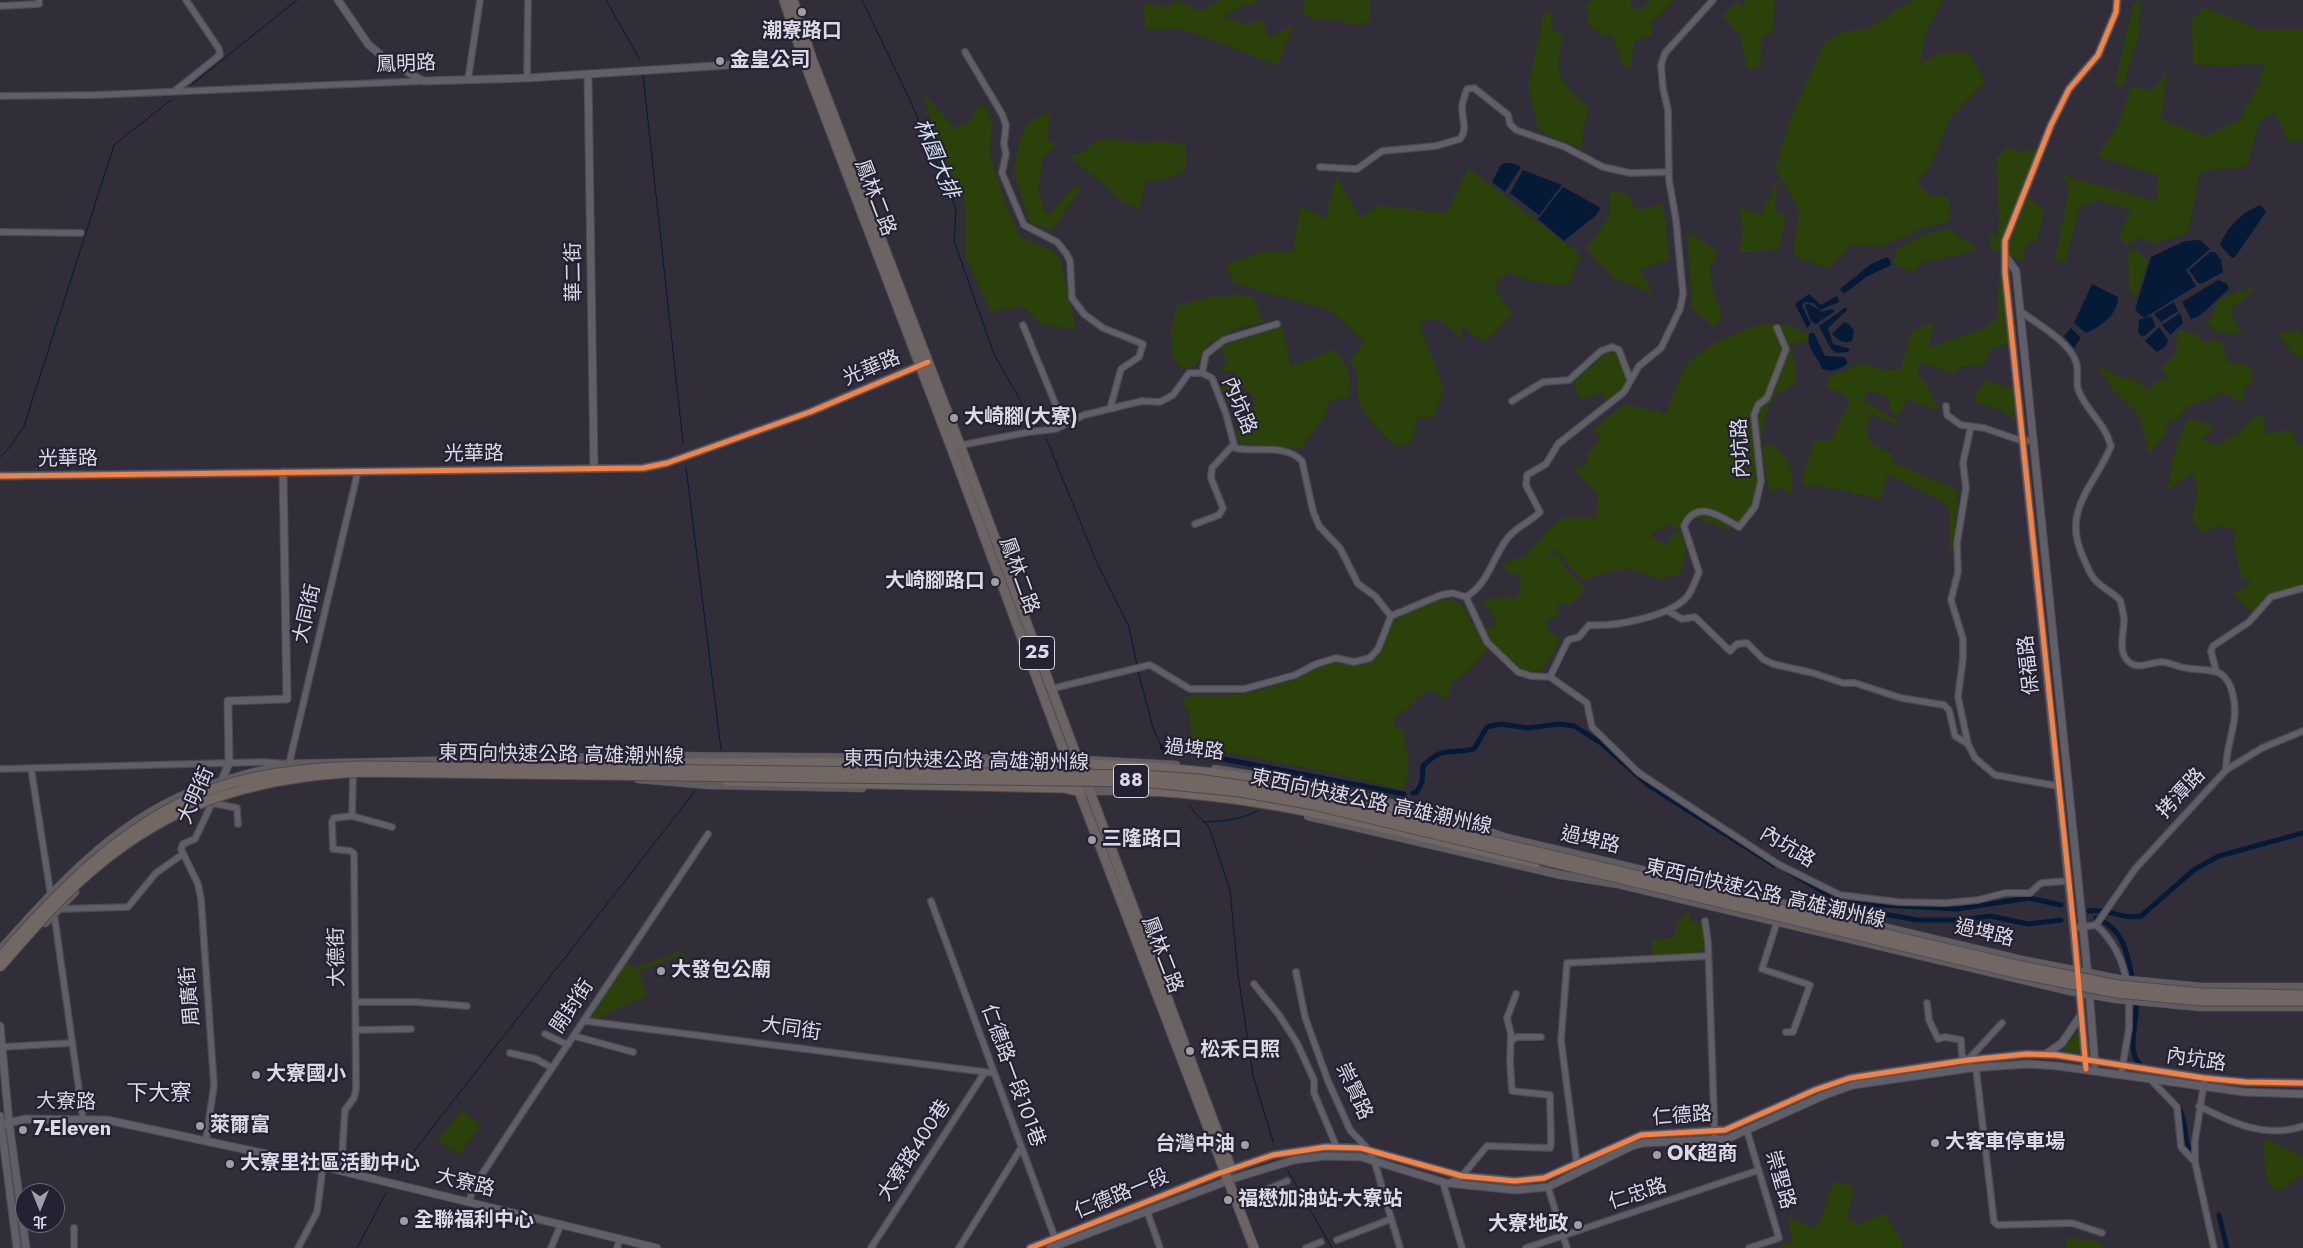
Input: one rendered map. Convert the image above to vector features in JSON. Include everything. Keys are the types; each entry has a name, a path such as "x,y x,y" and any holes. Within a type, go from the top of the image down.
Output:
{"highway":[{"path":"577,767 590,765 697,763 1072,762 1155,768 1276,782 1388,808 1505,844"},
{"name":"東西向快速公路 高雄潮州線","path":"0,957 70,882 112,845 150,818 188,799 232,783 296,770 340,766 577,767 1143,774 1198,779 1275,790 2021,966 2118,985 2202,993 2303,995"},
{"name":"東西向快速公路 高雄潮州線","path":"0,967 75,886 117,851 154,825 192,806 234,790 298,777 356,772 1133,781 1198,787 1313,805 2019,974 2117,993 2201,1001 2303,1001"},
{"path":"644,775 767,782 1084,790"},
{"path":"1144,791 1189,792 1311,811 1502,856 1619,879"}],"main road":[{"name":"鳳林二路","path":"784,0 1050,689 1072,762"},
{"name":"鳳林二路","path":"793,0 808,60"},
{"name":"鳳林二路","path":"956,446 1072,762 1230,1175 1254,1248"},
{"name":"過埤路","path":"0,950 51,895 108,841 148,814 186,794 221,782 289,764 657,756 1143,762 1276,778 1438,814 1507,838 2022,960 2128,979 2202,987 2303,987"},
{"name":"過埤路","path":"0,972 56,911 119,853 156,828 235,794 299,781 353,776 642,779 719,786 1144,791 1239,802 1310,816 1560,874 1618,884 2089,994 2200,1007 2303,1007"},
{"name":"鳳林二路","path":"1230,1175 1242,1200 1260,1248"}],"street":[{"path":"0,6 12,3 39,4 39,0"},
{"path":"176,90 220,55 219,49 186,0"},
{"path":"338,0 368,44 383,57 423,81"},
{"path":"468,80 480,0"},
{"path":"526,78 528,0"},
{"path":"1050,689 1150,665 1190,689 1244,689 1295,675 1316,664 1336,658 1354,662 1370,658 1378,649 1391,616 1441,595 1452,593 1466,598 1480,587 1503,543 1514,530 1540,512 1540,508 1526,485 1527,475 1546,464 1558,444 1624,392 1639,366 1661,348 1666,341 1683,298 1676,220 1669,172 1668,110 1661,75 1663,57 1713,0"},
{"path":"2006,257 2005,241 2051,125 2069,89 2098,55 2116,12 2117,0"},
{"path":"966,52 1006,125 1006,154 1002,173 1024,225 1057,242 1066,253 1070,261 1072,298 1084,314 1103,328 1143,344 1139,357 1121,369 1110,409"},
{"name":"鳳明路","path":"0,96 526,78 808,60"},
{"name":"華二街","path":"588,74 594,468"},
{"path":"1320,167 1356,169 1382,151 1436,146 1460,139 1465,126 1462,108 1464,97 1467,89 1474,88 1508,115 1510,124 1516,130 1566,147 1603,167 1630,173 1669,172"},
{"path":"0,232 81,233"},
{"name":"保福路","path":"2006,257 2016,271 2083,928 2095,1071"},
{"name":"保福路","path":"2006,257 2005,272 2074,928 2086,1069"},
{"path":"2020,310 2058,339 2070,352 2076,362 2078,389 2107,433 2111,446 2078,507 2076,532 2077,544 2090,574 2096,582 2120,600 2124,618 2123,652 2127,660 2140,666 2164,662 2183,668 2216,671 2226,678 2234,697 2234,725 2227,751 2226,770"},
{"path":"1202,373 1206,354 1224,340 1244,332 1277,324"},
{"path":"1023,325 1064,425"},
{"name":"內坑路","path":"1550,677 1568,640 1579,637 1589,625 1607,625 1668,612 1685,599 1699,572 1684,526 1687,519 1700,511 1716,512 1739,526 1755,507 1761,481 1754,414 1758,405 1767,398 1786,349 1777,328"},
{"path":"1512,401 1543,382 1569,380 1600,351 1612,347 1619,350 1630,379"},
{"name":"光華路","path":"0,476 630,469 667,463 810,412 923,363"},
{"name":"內坑路","path":"956,446 1048,430 1064,425 1084,415 1142,401 1160,402 1173,395 1189,373 1202,373 1212,378 1226,414 1235,448 1246,450 1271,449 1298,457 1302,461 1313,512 1319,526 1340,548 1358,584 1374,596 1391,616"},
{"path":"1946,406 1947,415 1954,420 2022,441 2033,440"},
{"path":"1970,426 1963,463 1966,488 1957,543 1958,572 1951,600 1963,639 1963,658 1958,698 1968,744 1975,758 1995,775 2058,786"},
{"path":"1195,524 1219,515 1223,508 1211,478 1212,468 1234,445"},
{"name":"大同街","path":"289,764 358,471"},
{"name":"大明街","path":"56,911 128,908 156,874 183,854 182,846 195,838 212,803 229,764 228,701 287,700 283,472"},
{"path":"2216,671 2212,656 2213,646 2249,622 2271,597 2303,588"},
{"name":"內坑路","path":"1466,598 1487,642 1518,672 1530,676 1550,677 1588,703 1592,727 1639,773 1778,864 1840,895 1899,902 1945,903 1978,900 2005,893 2030,893 2041,883 2068,881"},
{"path":"1668,612 1682,620 1695,617 1730,651 1737,644 1747,644 1763,659 1772,664 1813,672 1843,683 1855,682 1909,700 1944,705 1950,710 1955,736 1968,744"},
{"name":"拷潭路","path":"2097,924 2135,868 2226,770 2262,748 2303,731"},
{"path":"0,769 289,764"},
{"path":"31,768 51,895 56,911 83,1119"},
{"path":"353,776 352,816 392,827"},
{"path":"212,803 238,808 238,824"},
{"name":"大德街","path":"341,1170 344,1110 354,1098 356,1089 354,854 351,851 336,850 332,846 333,819 352,816"},
{"name":"開封街","path":"469,1201 476,1185 552,1068 585,1021 666,894 708,834"},
{"name":"周廣街","path":"183,854 198,884 201,899 214,1085 206,1140"},
{"name":"仁德路一段101巷","path":"931,901 1055,1238"},
{"name":"仁德路","path":"1704,921 1708,956 1715,1142"},
{"path":"1777,922 1762,969 1810,985 1793,1032 1786,1032"},
{"path":"2074,928 2083,928 2097,924 2121,956 2128,979 2131,1000 2129,1028 2121,1075"},
{"path":"1577,1165 1561,1040 1567,962 1708,956"},
{"name":"崇賢路","path":"1296,972 1305,1017 1328,1081 1350,1130 1368,1149 1374,1160 1400,1248"},
{"path":"1254,984 1279,1015 1297,1043 1314,1080 1314,1093 1337,1148"},
{"path":"1462,1248 1444,1186 1446,1183 1462,1176 1487,1146 1550,1148 1550,1095 1512,1091 1510,1061 1512,1040 1507,1018 1516,994"},
{"path":"356,1002 416,1002 467,1006"},
{"path":"1927,1003 1928,1020 1938,1040 1945,1037 1961,1040 1962,1057 1968,1060 1974,1068 1994,1222 1998,1225 2072,1223 2102,1233"},
{"path":"2046,1054 2062,1043 2081,1015"},
{"name":"大同街","path":"585,1021 719,1036 993,1073"},
{"path":"1968,1060 2002,1023"},
{"path":"0,1026 9,1122 26,1248"},
{"path":"356,1030 411,1029"},
{"path":"545,1034 568,1045"},
{"path":"574,1036 633,1052"},
{"path":"1512,1040 1517,1037 1541,1038"},
{"path":"2,1047 72,1043"},
{"path":"510,1053 536,1059 552,1068"},
{"name":"仁德路","path":"1230,1175 1273,1155 1337,1148 1368,1149 1462,1176 1515,1181 1544,1178 1641,1135 1725,1130 1815,1090 1850,1078 1968,1060 2046,1054 2085,1059"},
{"name":"內坑路","path":"2085,1059 2204,1078 2245,1082 2303,1084"},
{"name":"仁德路","path":"1230,1175 1326,1156 1374,1160 1446,1183 1516,1190 1548,1187 1643,1143 1715,1142 1727,1140 1825,1095 1853,1085 1974,1068 2028,1064 2086,1069"},
{"name":"內坑路","path":"2086,1069 2203,1088 2244,1092 2303,1094"},
{"name":"大寮路400巷","path":"871,1248 985,1072"},
{"name":"內坑路","path":"2204,1078 2195,1141 2196,1162 2214,1248"},
{"name":"內坑路","path":"2150,1079 2177,1108 2180,1147 2196,1162"},
{"path":"2200,1106 2247,1128 2286,1130 2303,1126"},
{"path":"0,1116 17,1248"},
{"name":"大寮路","path":"0,1125 25,1119 107,1120 341,1170 657,1248"},
{"name":"崇聖路","path":"1747,1131 1779,1238 1749,1248"},
{"path":"959,1248 1021,1148"},
{"path":"298,1248 317,1212 323,1166"},
{"name":"仁忠路","path":"1526,1248 1759,1170"},
{"name":"仁德路一段","path":"1050,1248 1147,1211 1230,1175"},
{"name":"仁德路一段","path":"1030,1248 1230,1175"},
{"path":"1242,1200 1286,1181"},
{"path":"1548,1187 1567,1248"},
{"path":"1147,1211 1160,1248"},
{"path":"1337,1240 1390,1219"},
{"path":"551,1248 561,1224"},
{"path":"74,1228 74,1248"},
{"path":"617,1248 620,1238"},
{"path":"1306,1248 1321,1242"}],"green space":[{"path":"1177,0 1200,11 1221,0 1257,0 1256,3 1243,5 1223,17 1245,24 1261,19 1270,37 1294,24 1277,65 1191,32 1172,28 1146,30 1143,3 1166,7"},
{"path":"1306,0 1370,0 1370,22 1351,25 1339,19 1312,19 1301,10"},
{"path":"1593,0 1631,0 1632,8 1641,10 1650,0 1675,0 1651,23 1652,35 1635,40 1630,67 1623,66 1612,36 1601,34 1588,25 1586,5"},
{"path":"1744,0 1775,0 1773,33 1762,35 1760,67 1747,69 1740,35 1723,16 1737,1 1743,7"},
{"path":"1912,0 1943,0 1925,34 1920,64 1940,53 1969,52 1985,82 1950,118 1928,171 1917,181 1927,194 1948,197 1950,220 1921,229 1882,246 1851,244 1828,268 1793,255 1799,209 1775,169 1791,116 1824,43 1841,32 1866,29"},
{"path":"2141,0 2139,33 2123,86 2114,85 2133,5"},
{"path":"2204,7 2260,29 2303,29 2303,140 2288,142 2275,112 2260,120 2247,166 2200,171 2188,233 2151,244 2143,236 2126,245 2119,235 2131,210 2099,200 2080,206 2065,263 2055,259 2069,190 2063,175 2156,201 2158,175 2097,156 2118,125 2131,87 2153,90 2167,71 2161,119 2205,136 2240,119 2259,83 2264,63 2222,66 2193,64 2192,20"},
{"path":"1551,12 1551,29 1563,36 1559,60 1560,75 1573,93 1589,107 1583,128 1582,149 1538,129 1528,88 1543,14"},
{"path":"922,92 955,128 969,121 981,102 992,118 990,154 1004,200 1020,237 1051,249 1060,258 1076,329 1040,324 1023,306 991,312 966,259 965,204 939,147"},
{"path":"1045,113 1051,115 1046,140 1057,144 1043,157 1038,190 1045,213 1050,214 1074,185 1082,188 1051,230 1029,223 1014,172 1020,138 1027,123"},
{"path":"1116,138 1133,142 1169,142 1186,145 1186,171 1162,180 1145,181 1139,210 1123,202 1070,156 1085,151 1095,140"},
{"path":"2008,147 2020,152 2038,148 2011,213 2001,252 1990,248 1991,230 1997,237 1999,220 1996,158"},
{"path":"1468,168 1580,254 1569,285 1530,281 1510,272 1497,281 1496,290 1513,314 1484,343 1461,324 1461,341 1445,323 1436,319 1423,321 1420,327 1444,388 1434,417 1417,417 1412,442 1396,447 1365,414 1359,401 1358,376 1350,360 1364,342 1330,310 1234,283 1225,264 1265,251 1293,252 1300,205 1325,219 1336,176 1360,217 1379,205 1446,213"},
{"path":"1777,180 1775,212 1786,216 1779,249 1739,252 1743,230 1739,207 1761,214"},
{"path":"1609,190 1628,195 1636,210 1663,204 1669,259 1639,269 1654,294 1613,277 1586,249 1610,215"},
{"path":"2028,197 2044,210 2037,241 2026,244 2023,261 2008,255 2007,243"},
{"path":"1947,228 1977,248 1960,255 1924,261 1911,272 1893,263 1896,249 1921,236"},
{"path":"1687,230 1718,252 1710,266 1711,284 1722,317 1714,327 1692,307"},
{"path":"2134,248 2148,260 2136,298 2129,291 2128,251"},
{"path":"2003,272 2009,344 1991,348 1984,363 1976,366 1962,367 1955,370 1954,374 1920,362 1918,375 1925,383 1940,411 1907,399 1899,415 1890,411 1889,397 1867,390 1864,401 1897,420 1900,427 1871,414 1867,425 1869,442 1892,454 1895,463 1958,490 1954,546 1949,553 1950,515 1946,503 1887,474 1881,499 1818,485 1805,486 1802,478 1814,441 1831,440 1850,401 1843,393 1827,388 1827,377 1861,363 1883,369 1900,370 1912,331 1933,322 1929,347 1987,327 1997,319 1999,273"},
{"path":"2257,287 2230,310 2241,333 2216,332 2207,322 2220,299 2230,293"},
{"path":"1236,294 1253,296 1263,322 1237,328 1208,344 1196,365 1181,369 1171,356 1171,334 1176,306 1214,295 1225,297"},
{"path":"1766,323 1785,324 1808,334 1807,341 1790,344 1795,363 1795,382 1777,395 1768,407 1758,450 1764,484 1756,504 1742,525 1726,529 1696,518 1677,530 1672,523 1654,532 1651,537 1666,545 1674,534 1683,531 1687,545 1680,575 1658,579 1629,569 1611,571 1582,580 1555,549 1535,563 1551,553 1558,555 1563,565 1585,589 1571,604 1557,604 1560,616 1547,619 1547,629 1560,637 1548,663 1539,672 1521,669 1501,650 1491,646 1463,675 1450,682 1449,700 1428,689 1407,709 1395,716 1394,726 1403,731 1409,766 1407,781 1403,790 1321,770 1192,746 1189,710 1181,705 1188,695 1230,695 1265,689 1335,660 1356,660 1364,656 1377,643 1392,616 1438,600 1462,603 1471,622 1481,629 1493,626 1496,621 1482,599 1517,597 1522,583 1519,575 1523,571 1514,576 1501,564 1526,555 1547,531 1563,517 1596,518 1598,493 1571,467 1588,466 1588,454 1601,436 1592,430 1624,404 1666,413 1685,368 1696,356 1704,349 1724,338"},
{"path":"1282,325 1291,366 1334,349 1348,369 1350,396 1329,401 1324,416 1302,448 1239,443 1236,431 1251,416 1255,398 1245,388 1225,395 1218,385 1236,382 1235,372 1220,371 1227,361 1220,348 1228,342"},
{"path":"2297,328 2303,336 2303,360 2294,355 2279,335 2283,331 2291,333"},
{"path":"2178,330 2196,333 2202,342 2215,340 2222,343 2227,362 2241,363 2250,367 2253,381 2244,389 2244,397 2239,402 2228,394 2217,392 2217,397 2190,405 2174,422 2169,419 2165,435 2149,454 2139,415 2112,389 2096,363 2120,377 2133,378 2148,391 2156,381 2170,378 2161,369 2176,353"},
{"path":"1616,352 1627,379 1623,391 1608,404 1602,392 1579,399 1573,383 1606,353"},
{"path":"1985,380 2013,388 2014,420 2000,410 1977,402 1974,396"},
{"path":"2263,414 2266,434 2291,429 2298,446 2303,444 2303,570 2300,571 2303,573 2303,583 2270,595 2259,604 2253,613 2232,594 2250,583 2250,578 2242,579 2234,547 2235,530 2221,525 2201,532 2192,520 2197,487 2192,472 2167,491 2177,445 2188,419 2208,423 2214,431 2201,438 2217,445 2239,432 2253,417"},
{"path":"1769,443 1782,453 1792,471 1791,495 1783,488 1771,491 1767,485 1762,446"},
{"path":"1689,911 1691,922 1702,922 1706,941 1704,950 1697,951 1697,953 1652,955 1651,940 1676,937 1676,925"},
{"path":"683,950 692,978 682,954 638,971 647,995 589,1022 626,956 632,968"},
{"path":"2079,1030 2081,1053 2061,1050"},
{"path":"462,1110 481,1125 459,1155 437,1140"},
{"path":"2263,1137 2303,1156 2303,1175 2276,1192 2266,1179"},
{"path":"1833,1182 1850,1184 1854,1188 1847,1218 1858,1225 1885,1213 1903,1244 1902,1248 1775,1248 1792,1241 1788,1217 1814,1228 1821,1218"},
{"path":"2067,1237 2100,1241 2104,1248 2065,1248"}],"water":[{"path":"1512,163 1521,167 1505,192 1492,182 1501,165"},
{"path":"1523,170 1562,185 1539,215 1510,193"},
{"path":"1563,187 1601,208 1595,216 1564,241 1538,219"},
{"path":"2261,205 2266,212 2235,257 2232,258 2220,245 2223,238 2236,220 2248,211"},
{"path":"2200,240 2210,249 2186,270 2196,286 2144,318 2135,310 2151,257 2185,241"},
{"path":"2210,252 2215,252 2221,260 2223,272 2201,284 2198,283 2189,270"},
{"path":"1887,257 1891,265 1866,277 1844,294 1840,289 1871,264"},
{"path":"2218,280 2227,284 2229,289 2204,312 2191,319 2182,302"},
{"path":"2092,284 2118,297 2112,315 2102,324 2086,333 2074,323"},
{"path":"1809,294 1821,305 1837,296 1839,302 1820,310 1813,303 1804,302 1802,306 1811,324 1807,328 1795,304"},
{"path":"2174,302 2178,311 2161,322 2154,314"},
{"path":"1809,304 1822,312 1832,309 1835,311 1816,324 1811,321 1805,305"},
{"path":"1846,307 1847,310 1828,328 1833,344 1850,349 1848,352 1836,353 1831,349 1819,326"},
{"path":"2180,313 2183,323 2170,335 2162,325"},
{"path":"2151,316 2156,326 2143,337 2138,333 2139,320"},
{"path":"1844,322 1849,324 1854,331 1852,341 1841,341 1832,334"},
{"path":"2159,327 2168,340 2166,346 2157,352 2145,341"},
{"path":"2071,328 2081,338 2074,348 2064,336"},
{"path":"1810,333 1814,333 1825,356 1843,357 1847,360 1847,364 1835,370 1822,369 1810,347"}],"waterway":[{"path":"191,85 297,0"},
{"path":"606,0 640,60"},
{"name":"林園大排","path":"862,0 908,96 956,208 954,241 994,354 1028,414 1040,429"},
{"path":"643,75 683,443"},
{"path":"0,457 12,445 24,426 114,145 171,100"},
{"path":"1046,438 1097,563 1129,627 1137,665"},
{"path":"686,467 721,750"},
{"path":"1138,671 1153,728 1166,756"},
{"path":"1413,793 1416,793 1422,782 1423,766 1430,759 1442,753 1474,749 1487,727 1500,724 1528,728 1559,724 1574,726 1601,743 1648,785 1774,865"},
{"path":"1162,747 1404,794"},
{"path":"397,1173 695,791"},
{"path":"1189,806 1209,827 1230,890 1238,974 1253,1076 1273,1141"},
{"path":"1203,822 1238,818 1258,811"},
{"path":"2089,911 2102,911 2134,917 2141,916 2195,869 2219,856 2303,833"},
{"path":"1789,872 1836,899 1862,904 1957,909 2029,898 2061,905"},
{"path":"1862,904 1873,912 1917,920 1961,920 1990,916 2028,924 2061,920"},
{"path":"2096,918 2113,929 2124,944 2133,983"},
{"path":"2136,998 2133,1050 2135,1058 2139,1063"},
{"path":"2176,1103 2183,1119 2189,1149"},
{"path":"1288,1171 1332,1248"},
{"path":"357,1248 386,1193"},
{"path":"2219,1215 2227,1248"}],"cycle path":[{"path":"2086,1069 2074,930 2005,272 2005,241 2051,125 2069,89 2098,55 2116,12 2117,0"},
{"path":"0,476 643,468 667,463 810,412 928,362"},
{"path":"1030,1248 1217,1174 1273,1155 1326,1147 1361,1148 1462,1176 1515,1181 1544,1178 1641,1135 1725,1130 1815,1090 1850,1078 1968,1060 2027,1054 2056,1055 2204,1078 2245,1082 2303,1083"}],"place":[{"name":"潮寮路口","path":"802,12"},
{"name":"金皇公司","path":"720,61"},
{"name":"大崎腳(大寮)","path":"954,418"},
{"name":"大崎腳路口","path":"995,582"},
{"name":"三隆路口","path":"1092,840"},
{"name":"大發包公廟","path":"661,971"},
{"name":"松禾日照","path":"1190,1051"},
{"name":"大寮國小","path":"256,1075"},
{"name":"萊爾富","path":"200,1126"},
{"name":"7-Eleven","path":"23,1130"},
{"name":"大客車停車場","path":"1935,1143"},
{"name":"台灣中油","path":"1245,1145"},
{"name":"OK超商","path":"1657,1155"},
{"name":"大寮里社區活動中心","path":"230,1164"},
{"name":"福懋加油站-大寮站","path":"1228,1200"},
{"name":"全聯福利中心","path":"404,1221"},
{"name":"大寮地政","path":"1578,1225"}],"district":[{"name":"下大寮","path":"159,1095"}]}
